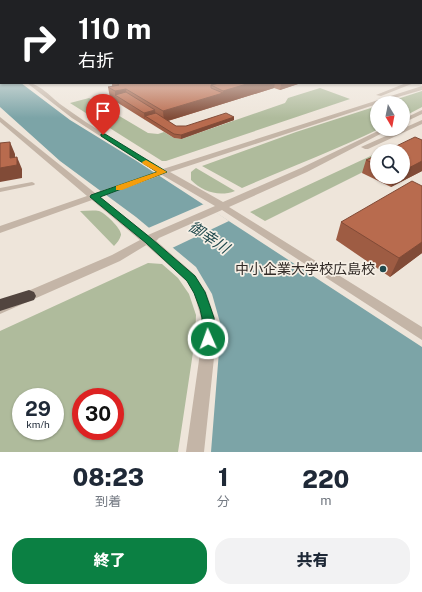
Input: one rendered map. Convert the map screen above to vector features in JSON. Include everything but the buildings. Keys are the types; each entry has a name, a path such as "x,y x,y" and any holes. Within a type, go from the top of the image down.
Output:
{"highway":[{"path":"0,305 29,296"}],"street":[{"path":"31,84 78,119 160,174 224,206 236,216 422,334"},
{"path":"277,134 408,84"},
{"path":"0,230 277,134 422,88"},
{"path":"410,118 422,112"},
{"path":"0,119 152,239 191,278 200,292 208,318 208,339 195,452"},
{"path":"304,170 367,146 422,122"},
{"path":"0,309 116,258 152,239 304,170 373,136"}],"lane":[{"path":"0,190 32,184"}],"green space":[{"path":"320,88 350,99 166,161 162,161 70,103 89,98 148,133 158,134 164,132 174,138 181,139 285,103 288,98"},
{"path":"422,91 422,107 410,113 410,96 407,96"},
{"path":"370,108 370,133 242,188 202,166 296,132"},
{"path":"370,156 370,168 265,221 250,212"},
{"path":"196,168 235,191 223,194 201,188 191,180 191,172"},
{"path":"80,211 99,211 113,222 121,232 118,241 114,246"},
{"path":"148,263 162,264 178,278 189,294 196,315 195,339 178,452 0,452 0,331"}],"water":[{"name":"御幸川","path":"0,84 22,84 70,120 135,160 422,347 422,452 211,452 221,326 212,294 196,267 136,217 60,161 0,107"}],"pier":[{"path":"204,204 229,221 170,249 146,229"}],"slow traffic":[{"path":"119,188 163,172 146,162"}],"place":[{"name":"中小企業大学校広島校","path":"383,269"}],"route":[{"path":"103,135 163,172 94,197 149,241 186,273 196,284 208,318 208,339"}]}
